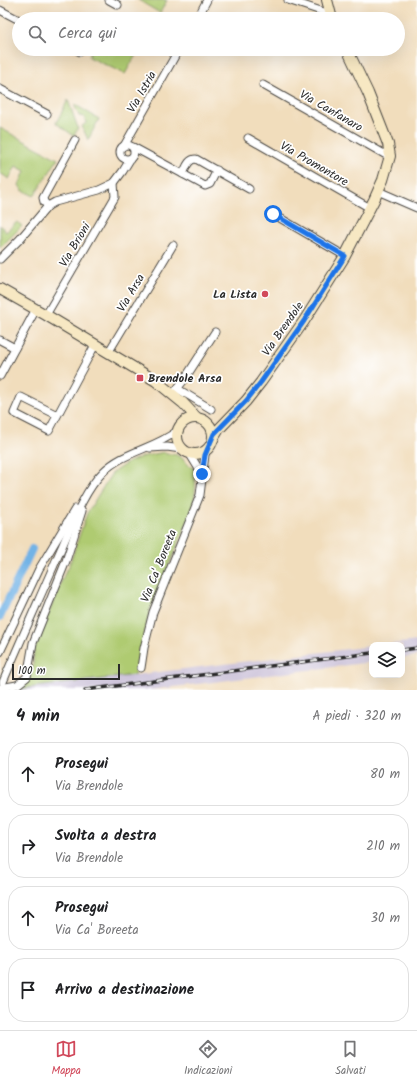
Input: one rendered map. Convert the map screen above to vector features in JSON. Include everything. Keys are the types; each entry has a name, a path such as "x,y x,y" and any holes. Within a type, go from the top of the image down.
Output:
{"street":[{"path":"109,0 118,5"},
{"path":"201,12 207,0"},
{"path":"288,0 324,12"},
{"path":"327,0 330,12"},
{"path":"0,10 12,16"},
{"name":"Via Istria","path":"124,146 175,56"},
{"name":"Via Brendole","path":"213,438 219,428 261,382 322,295 345,256 370,208 387,169 390,156 386,137 350,56"},
{"name":"Via Canfanaro","path":"263,85 390,156"},
{"path":"0,89 47,114"},
{"name":"Via Promontore","path":"248,138 370,208"},
{"path":"48,206 44,202 43,197 75,140"},
{"path":"131,158 125,158 121,155 120,151 124,146 128,145 133,147 206,186 210,184 217,170"},
{"path":"0,259 20,239 48,206 55,202 99,190 114,183 123,172 131,158 134,151 133,147"},
{"path":"183,174 190,161 194,158 249,189"},
{"name":"Via Brioni","path":"46,315 115,197 114,183"},
{"path":"378,191 417,208"},
{"path":"273,214 345,256"},
{"name":"Via Arsa","path":"108,353 173,245"},
{"path":"0,289 175,393 210,408"},
{"path":"0,376 36,309"},
{"path":"175,393 215,332"},
{"path":"0,340 15,348"},
{"path":"57,415 21,396 14,413 49,431 95,345"},
{"path":"148,448 167,447 195,454 202,453 210,446 213,438 212,429 175,393"},
{"path":"175,393 181,411 176,438 202,474"},
{"name":"Via Brendole","path":"201,419 217,420 235,412"},
{"path":"87,495 66,561 34,643 27,677 18,685 1,685 72,525 87,495 98,477 109,466 127,455 148,448 163,440 191,418 201,419"},
{"name":"Via Ca' Boreeta","path":"141,668 144,648 153,612 200,495 207,449"},
{"path":"0,652 46,557 71,515 87,495"}],"shaded area":[{"path":"417,641 417,656 405,658 405,642"},
{"path":"369,646 369,662 150,690 12,690"}],"green space":[{"path":"138,0 167,0 161,12"},
{"path":"89,56 135,56 125,74"},
{"path":"68,100 78,128 74,136 56,123"},
{"path":"74,104 99,119 88,140 82,126 86,123 86,121 84,117 79,116"},
{"path":"0,128 58,159 34,196 22,190 19,185 25,171 16,166 9,179 0,173"},
{"path":"17,222 22,226 0,248 0,225 6,232"},
{"path":"164,452 166,454 174,454 180,457 190,467 193,467 195,482 194,503 193,509 150,610 135,675 18,689 30,676 33,666 34,650 66,570 68,569 87,513 112,473 127,463 141,457"}],"waterway":[{"path":"0,617 32,549"}],"railway":[{"path":"405,650 417,648"},
{"path":"85,690 369,653"}],"place":[{"name":"La Lista","path":"265,294"},
{"name":"Brendole Arsa","path":"140,378"}],"route":[{"path":"202,474 205,455 212,442 214,434 246,401 261,382 322,295 345,256 273,214"}]}
